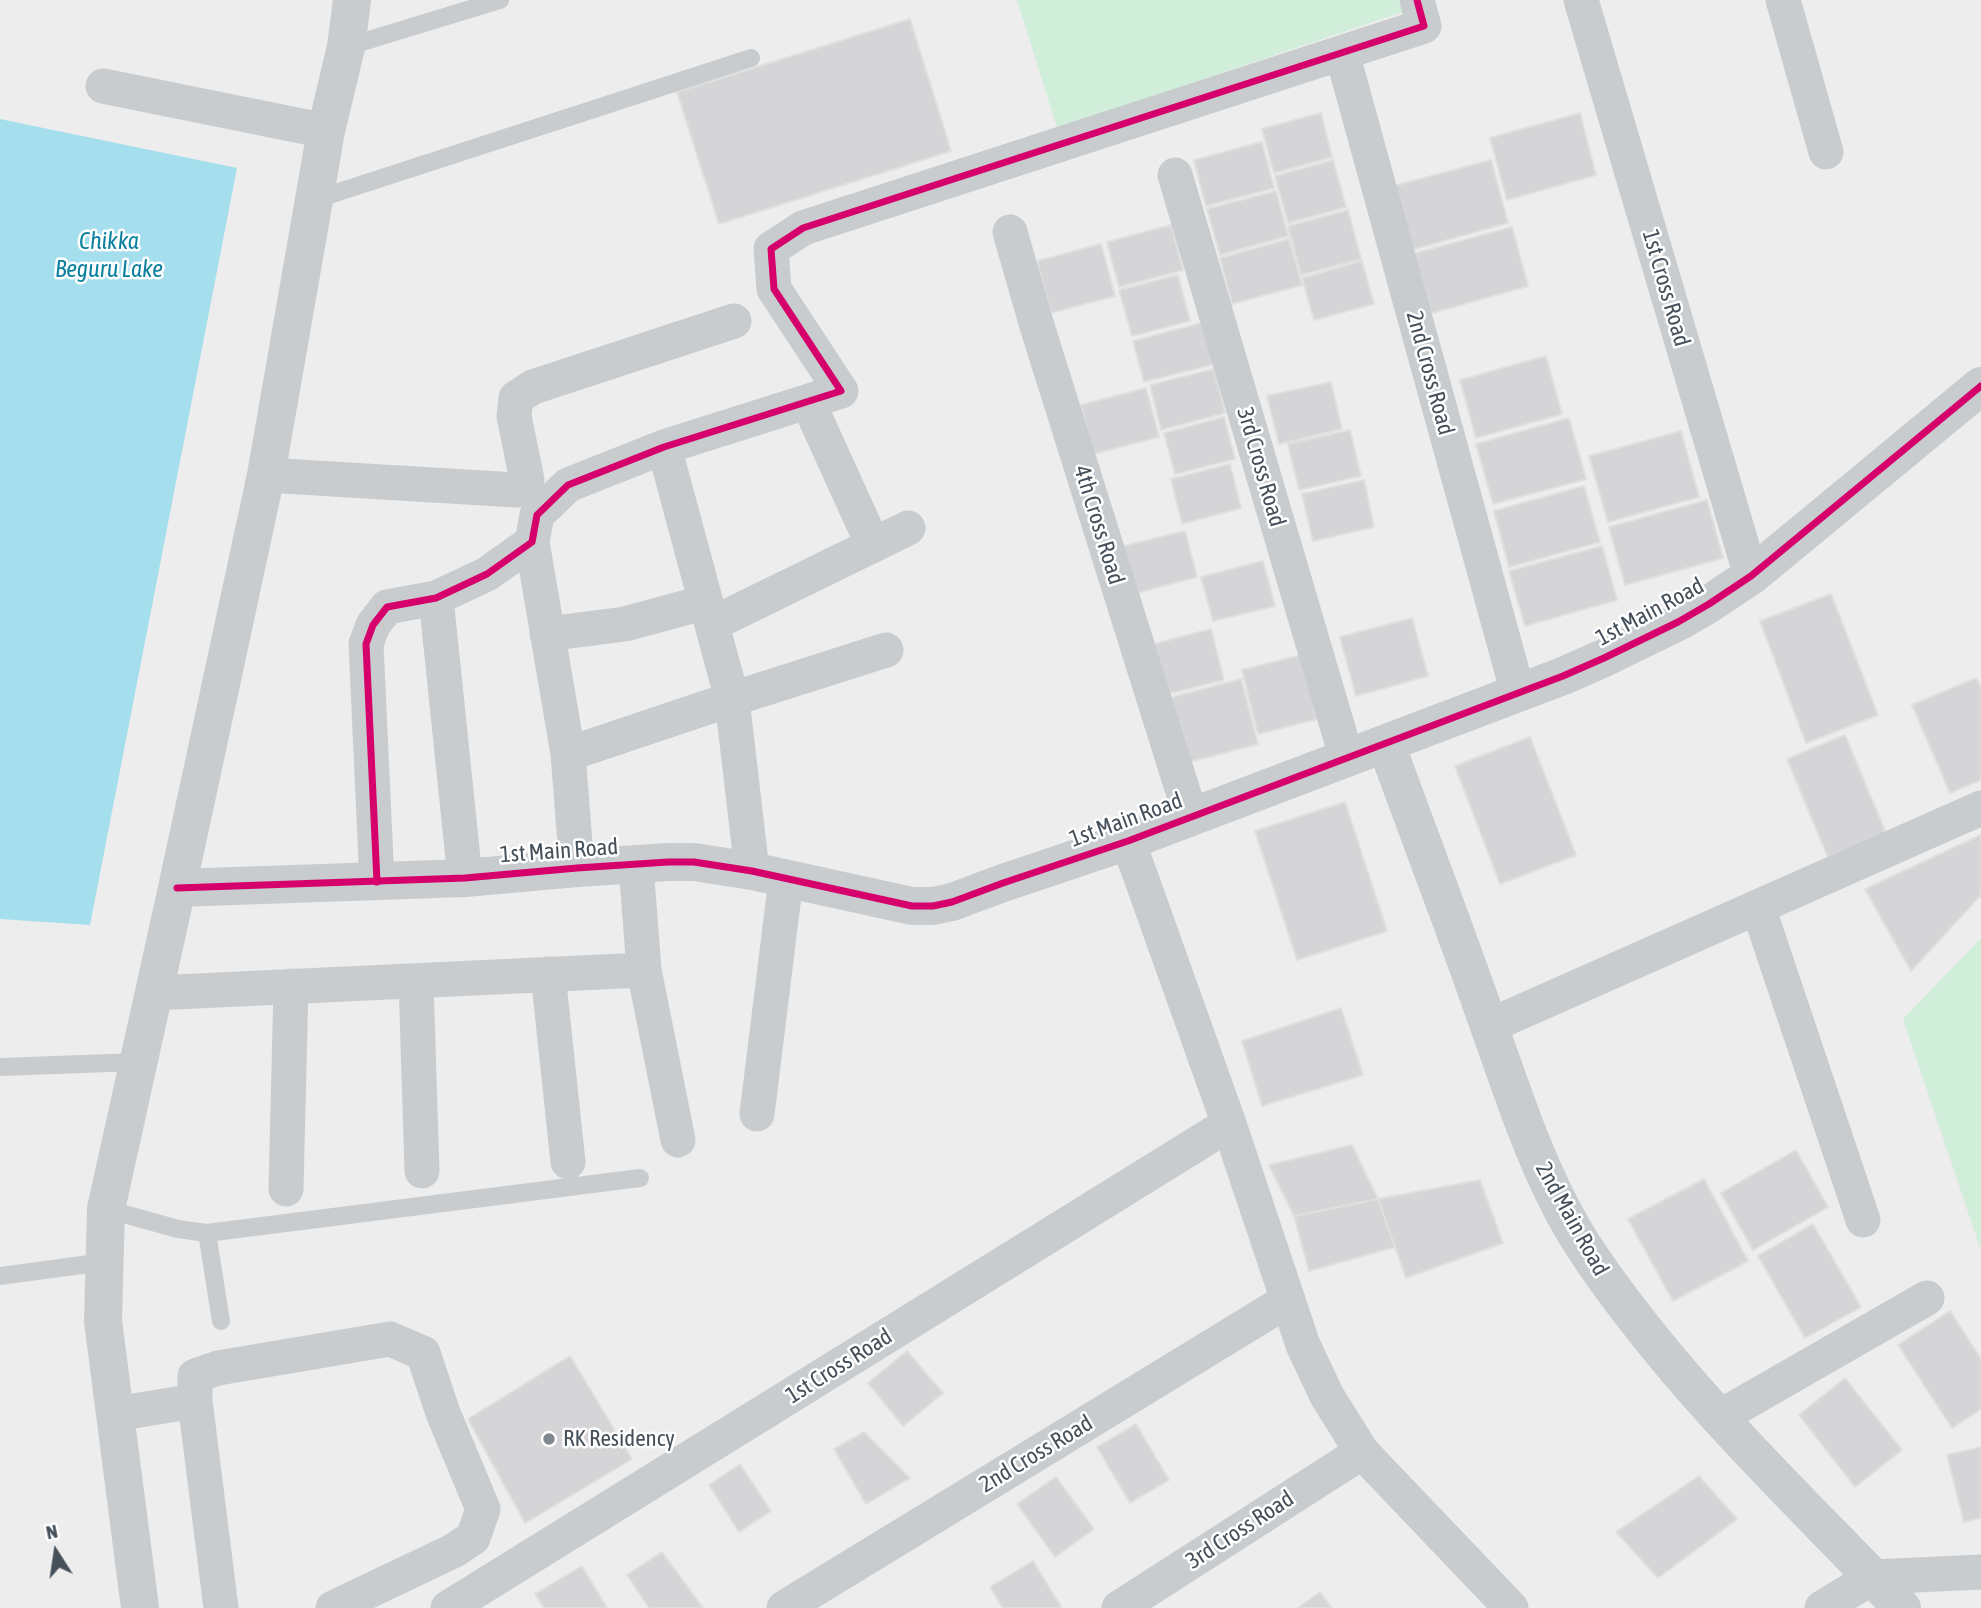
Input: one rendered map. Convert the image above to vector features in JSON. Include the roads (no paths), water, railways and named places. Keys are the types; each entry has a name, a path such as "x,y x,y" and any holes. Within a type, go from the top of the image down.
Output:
{"street":[{"path":"140,1608 103,1321 106,1209 266,475 326,131 346,47 352,0"},
{"path":"577,868 568,754 531,542 537,515 568,485 664,447 841,391 774,289 771,249 816,224 1424,26 1417,0"},
{"name":"1st Cross Road","path":"1581,0 1751,576"},
{"path":"1783,0 1826,152"},
{"name":"2nd Cross Road","path":"1342,53 1518,693"},
{"path":"103,86 326,131"},
{"name":"3rd Cross Road","path":"1175,174 1347,759"},
{"name":"4th Cross Road","path":"1010,232 1191,817"},
{"path":"266,475 516,490 527,480 514,416 516,398 533,387 734,321"},
{"name":"1st Main Road","path":"177,888 466,878 577,868 694,862 912,906 952,902 1128,841 1347,759 1604,658 1655,633 1709,604 1751,576 1981,386"},
{"path":"808,402 873,545"},
{"path":"664,447 732,699 769,875 758,1114"},
{"path":"547,634 709,613 873,545 908,527"},
{"path":"377,882 366,644 373,625 387,607 436,598 487,575 531,542"},
{"path":"436,598 466,878"},
{"path":"568,754 886,650"},
{"name":"2nd Main Road","path":"1386,744 1528,1137 1572,1227 1639,1325 1718,1418 1902,1608"},
{"path":"1489,1026 1981,808"},
{"path":"1128,841 1229,1124 1303,1345 1321,1383 1362,1452 1494,1603"},
{"path":"636,865 644,970 678,1140"},
{"path":"1758,906 1863,1220"},
{"path":"153,993 644,970"},
{"path":"548,974 568,1162"},
{"path":"416,981 422,1171"},
{"path":"286,1189 291,986"},
{"name":"1st Cross Road","path":"451,1606 1229,1124"},
{"path":"1718,1418 1927,1298"},
{"name":"2nd Cross Road","path":"784,1608 1288,1300"},
{"path":"221,1608 195,1401 195,1376 218,1368 390,1339 423,1353 443,1413 483,1509 473,1538 453,1552 333,1608"},
{"path":"115,1414 195,1401"},
{"name":"3rd Cross Road","path":"1119,1608 1362,1452"},
{"path":"421,1566 451,1606"},
{"path":"1822,1608 1873,1577 1981,1572"}],"lane":[{"path":"346,47 500,0"},
{"path":"314,200 751,58"},
{"path":"0,1067 138,1062"},
{"path":"106,1209 178,1229 207,1233 640,1178"},
{"path":"207,1233 221,1321"},
{"path":"0,1276 104,1262"}],"water":[{"name":"Chikka Beguru Lake","path":"0,119 237,168 90,925 0,919"}],"place":[{"name":"RK Residency","path":"549,1439"}]}
